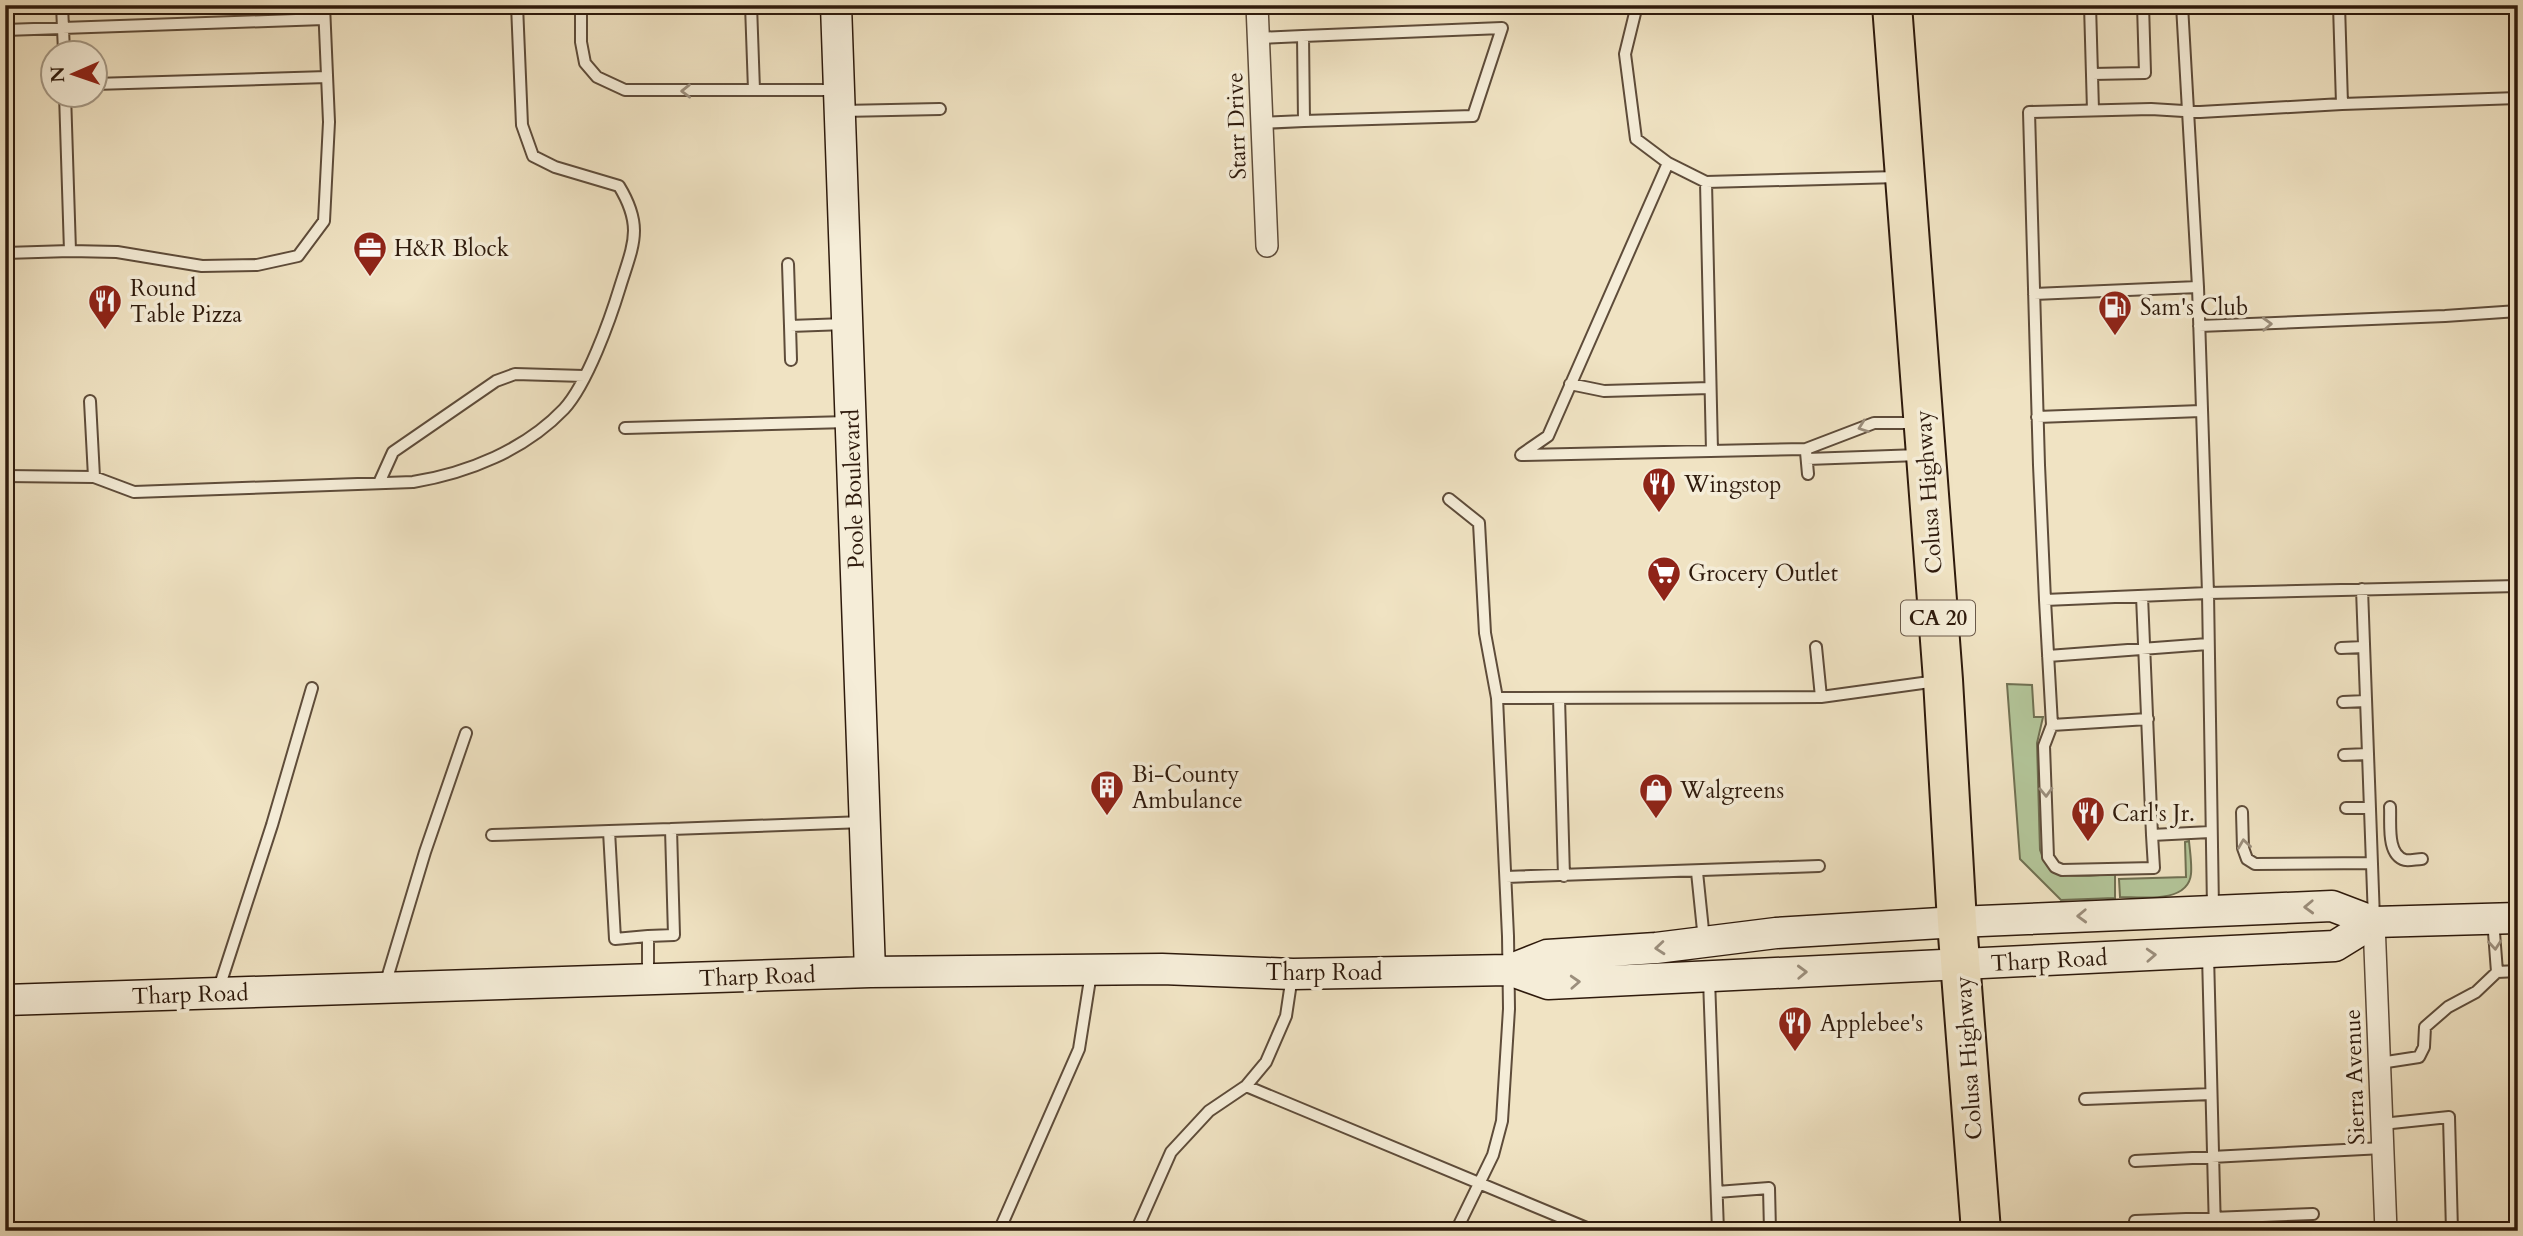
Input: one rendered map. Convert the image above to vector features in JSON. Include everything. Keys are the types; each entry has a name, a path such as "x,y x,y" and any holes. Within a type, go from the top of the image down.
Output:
{"highway":[{"name":"Colusa Highway","path":"1892,5 1981,1231"}],"street":[{"name":"Poole Boulevard","path":"836,5 870,972"},
{"name":"Starr Drive","path":"1257,5 1267,246"},
{"name":"Tharp Road","path":"5,1000 870,972 1162,969 1293,974 1509,970 1547,955 1656,948 1776,933 1957,922 2332,906 2374,922 2505,918"},
{"name":"Tharp Road","path":"1509,970 1548,984 2335,946 2374,922"},
{"name":"Sierra Avenue","path":"2374,922 2386,1231"}],"lane":[{"path":"62,5 63,38"},
{"path":"5,253 117,251 202,266 257,265 298,256 324,221 329,122 324,5"},
{"path":"5,476 94,477 134,492 413,482 472,468 531,437 566,408 609,323 635,231 632,207 619,186 555,167 533,156 522,125 517,5"},
{"path":"581,5 581,42 585,63 597,77 625,90 754,90 839,101 940,109"},
{"path":"751,5 754,90"},
{"path":"1637,5 1625,54 1636,139 1668,163 1706,182 1905,177"},
{"path":"2090,5 2093,110"},
{"path":"2092,74 2146,73 2143,5"},
{"path":"2182,5 2199,326 2208,593 2213,911"},
{"path":"2339,5 2342,104"},
{"path":"5,30 324,19"},
{"path":"1258,38 1502,28 1473,116 1262,123"},
{"path":"1303,36 1304,121"},
{"path":"108,85 327,77"},
{"path":"2142,596 2154,868 2062,870 2055,867 2048,857 2044,746 2052,725 2037,417 2029,112 2200,112 2518,98"},
{"path":"65,108 70,251"},
{"path":"1668,163 1548,436 1521,455 1712,451 1806,454 1924,439"},
{"path":"1706,182 1712,451"},
{"path":"788,264 791,360"},
{"path":"2034,294 2197,287"},
{"path":"2199,326 2518,311"},
{"path":"790,326 847,324"},
{"path":"379,483 393,452 496,382 515,374 584,376"},
{"path":"1570,384 1604,391 1710,388"},
{"path":"90,401 94,477"},
{"path":"2037,417 2201,411"},
{"path":"625,428 851,422"},
{"path":"1806,454 1874,423 1924,439"},
{"path":"1806,454 1808,474"},
{"path":"1449,499 1479,523 1485,633 1497,698 1509,970 1502,1121 1493,1155 1456,1231"},
{"path":"2045,600 2208,593 2518,586"},
{"path":"2362,589 2374,922"},
{"path":"2048,656 2208,644"},
{"path":"2341,648 2364,647"},
{"path":"1816,648 1821,698"},
{"path":"1497,698 1821,698 1943,680"},
{"path":"217,993 272,825 312,688"},
{"path":"1559,698 1564,876"},
{"path":"2343,702 2366,701"},
{"path":"2052,725 2148,719"},
{"path":"385,988 425,852 466,733"},
{"path":"2344,755 2368,754"},
{"path":"2390,807 2392,846 2404,860 2422,859"},
{"path":"2346,808 2370,808"},
{"path":"2242,812 2243,848 2247,859 2255,864 2372,863"},
{"path":"492,835 865,822"},
{"path":"609,831 615,939 674,935 671,829"},
{"path":"2152,835 2210,832"},
{"path":"1506,877 1819,866"},
{"path":"1697,872 1704,942"},
{"path":"2379,1063 2419,1057 2424,1047 2425,1027 2448,1007 2476,992 2497,972 2505,918"},
{"path":"648,936 648,979"},
{"path":"2207,952 2215,1231"},
{"path":"999,1231 1080,1046 1092,970"},
{"path":"2497,972 2518,971"},
{"path":"1136,1231 1171,1152 1209,1111 1246,1086 1266,1062 1286,1016 1293,974"},
{"path":"1709,976 1718,1231"},
{"path":"1246,1086 1594,1231"},
{"path":"2085,1099 2211,1094"},
{"path":"2382,1124 2449,1117 2452,1231"},
{"path":"2135,1161 2382,1148"},
{"path":"1717,1192 1769,1188 1770,1231"},
{"path":"2135,1221 2313,1214"}],"green space":[{"path":"2007,684 2032,685 2034,717 2043,717 2037,743 2040,850 2045,861 2053,869 2071,876 2115,874 2115,898 2061,900 2020,859"},
{"path":"2189,841 2191,874 2188,884 2182,890 2162,897 2120,897 2119,879 2186,877 2185,842"}],"place":[{"name":"H&R Block","path":"370,278"},
{"name":"Round Table Pizza","path":"105,331"},
{"name":"Sam's Club","path":"2115,337"},
{"name":"Wingstop","path":"1659,514"},
{"name":"Grocery Outlet","path":"1664,603"},
{"name":"Bi-County Ambulance","path":"1107,817"},
{"name":"Walgreens","path":"1656,820"},
{"name":"Carl's Jr.","path":"2088,843"},
{"name":"Applebee's","path":"1795,1053"}]}
